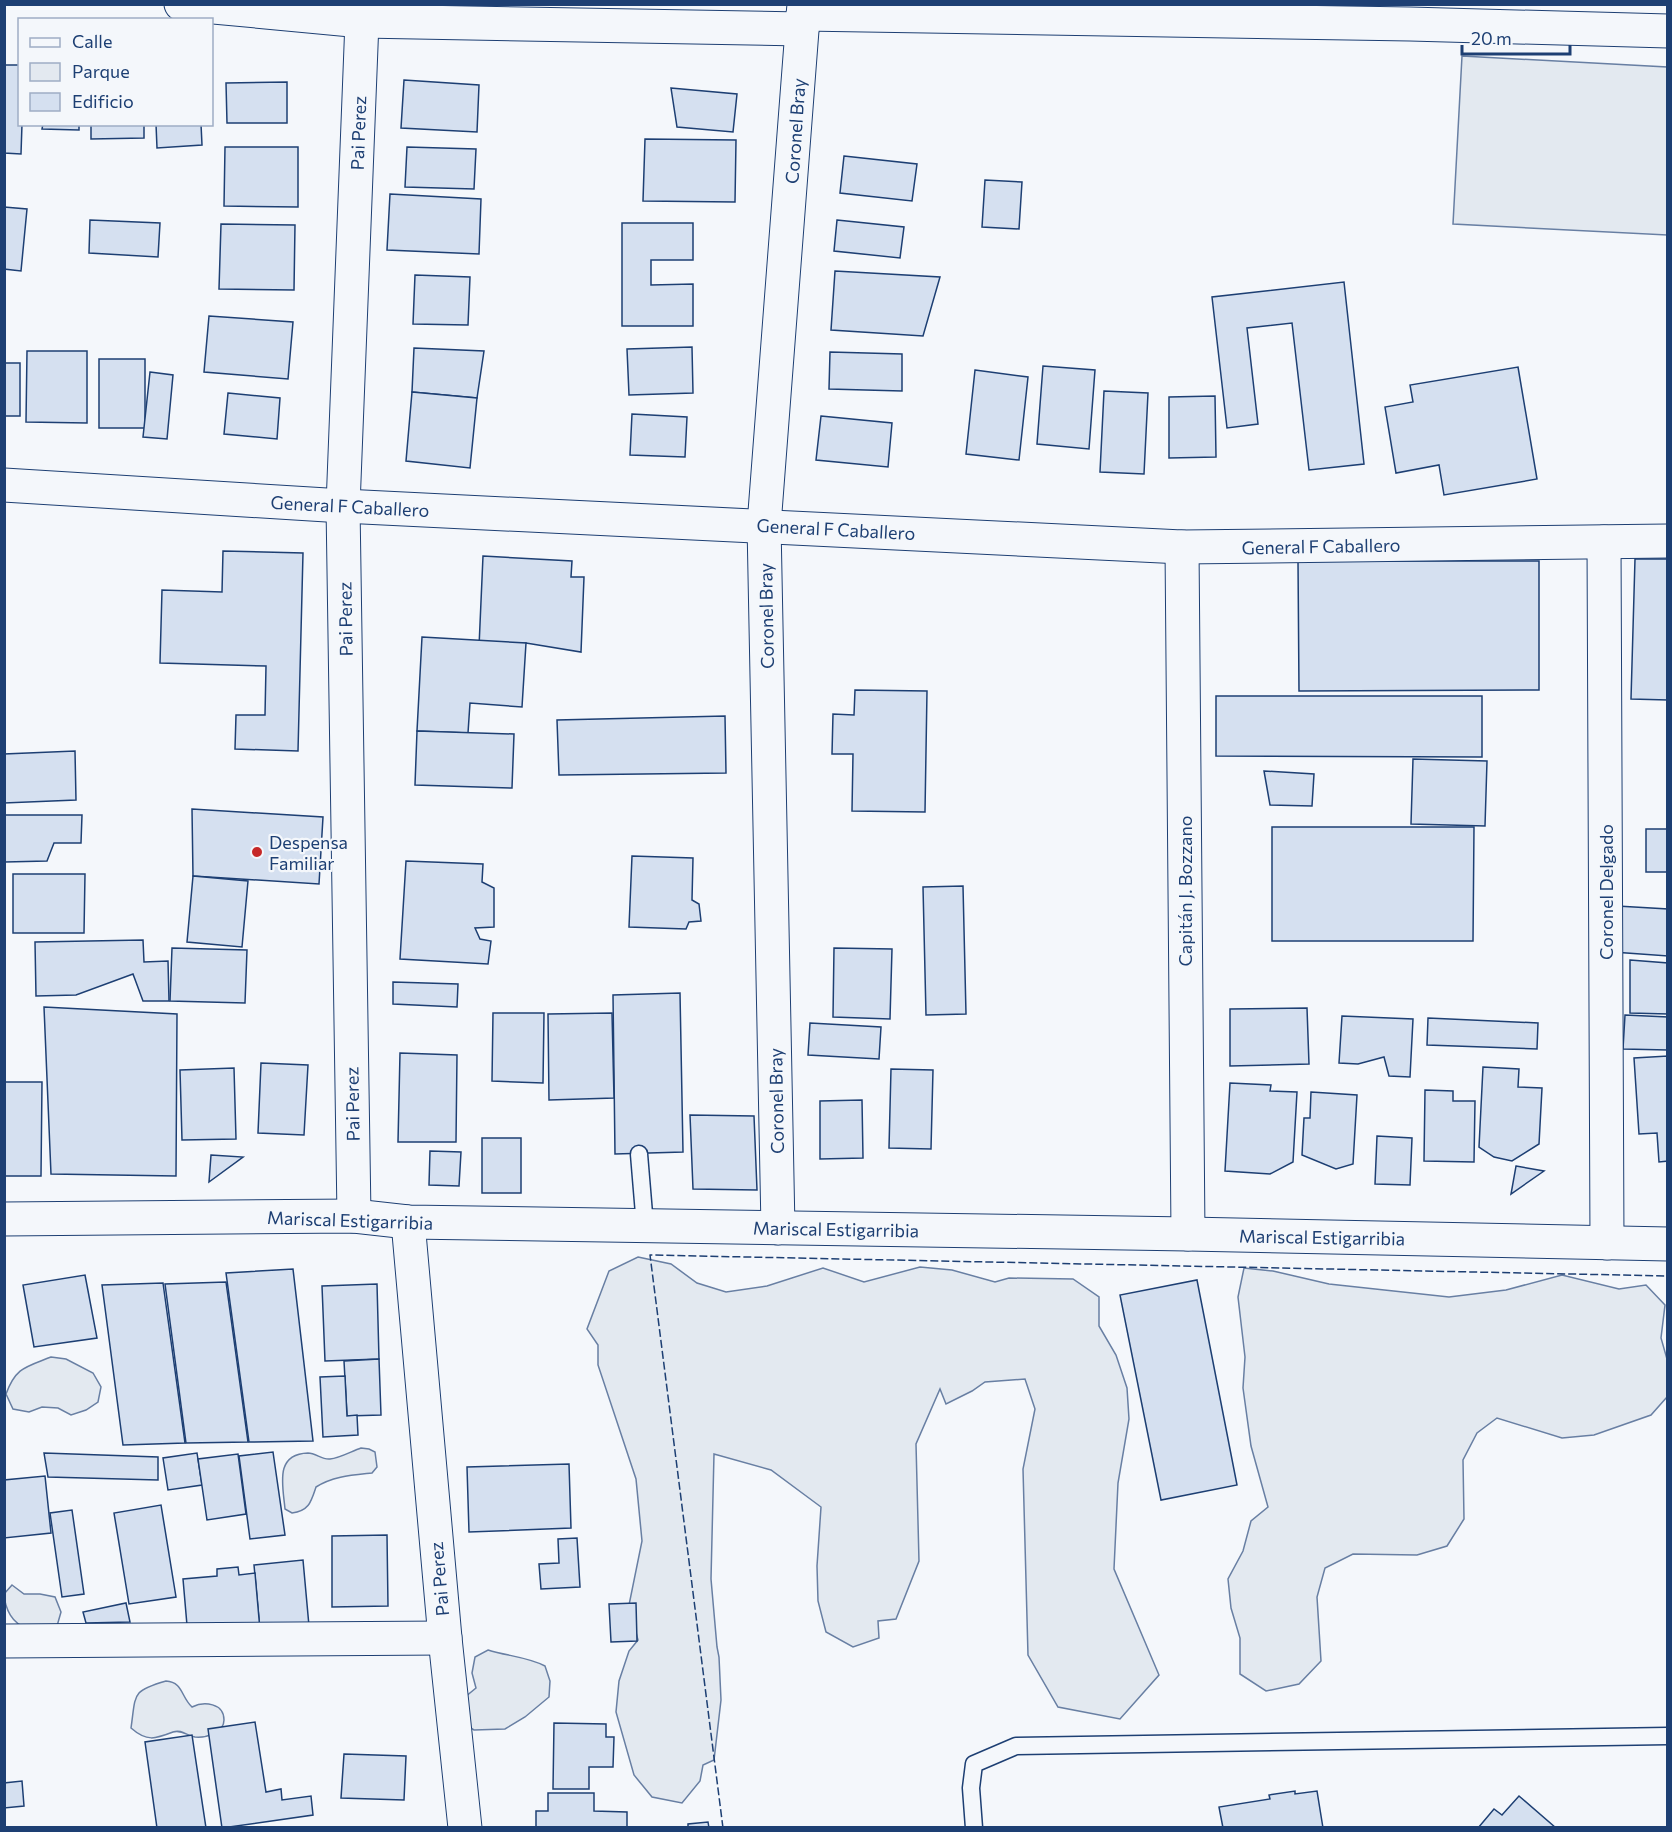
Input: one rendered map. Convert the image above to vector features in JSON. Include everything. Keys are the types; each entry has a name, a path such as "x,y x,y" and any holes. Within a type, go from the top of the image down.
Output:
{"street":[{"path":"182,4 362,21 1298,13 1668,31"},
{"name":"Coronel Bray","path":"778,1228 764,525 803,16"},
{"name":"Pai Perez","path":"354,1216 343,506 362,21"},
{"name":"General F Caballero","path":"4,485 343,506 1182,547 1668,541"},
{"name":"Coronel Delgado","path":"1604,542 1607,1243"},
{"name":"Capitán J. Bozzano","path":"1182,547 1188,1234"},
{"name":"Mariscal Estigarribia","path":"4,1219 354,1216 408,1222 1668,1244"},
{"name":"Pai Perez","path":"408,1222 445,1638 465,1827"},
{"path":"4,1641 445,1638"}],"lane":[{"path":"639,1154 645,1226"},
{"path":"974,1827 971,1788 974,1764 1016,1746 1668,1736"}],"green space":[{"path":"1462,56 1667,67 1667,235 1453,224"},
{"path":"638,1257 671,1264 697,1283 726,1292 767,1286 823,1268 864,1282 920,1267 952,1270 995,1282 1009,1278 1073,1279 1099,1297 1099,1326 1116,1355 1127,1388 1129,1419 1118,1483 1114,1569 1159,1675 1120,1719 1058,1707 1028,1655 1023,1469 1035,1409 1025,1379 985,1382 946,1404 940,1389 916,1444 919,1561 896,1619 878,1621 879,1638 853,1647 826,1632 818,1601 817,1566 821,1507 771,1470 714,1454 711,1579 721,1700 714,1760 703,1765 700,1781 682,1803 652,1797 634,1775 616,1712 619,1681 629,1651 638,1640 629,1605 642,1541 636,1479 598,1365 598,1345 587,1329 609,1271"},
{"path":"1244,1268 1273,1271 1329,1284 1449,1297 1506,1290 1562,1275 1619,1289 1646,1285 1665,1305 1661,1338 1667,1359 1667,1397 1651,1415 1594,1435 1562,1438 1497,1418 1477,1433 1463,1460 1464,1519 1447,1546 1417,1555 1353,1554 1325,1568 1317,1597 1321,1661 1299,1684 1266,1691 1240,1674 1240,1638 1231,1608 1228,1579 1243,1551 1251,1521 1268,1507 1251,1446 1243,1388 1245,1357 1238,1297"},
{"path":"51,1357 66,1359 93,1373 101,1387 98,1402 86,1410 71,1415 58,1408 42,1407 29,1412 13,1409 6,1394 14,1378 23,1369"},
{"path":"361,1448 375,1452 377,1467 372,1473 329,1480 316,1487 306,1508 292,1513 285,1509 282,1481 285,1465 290,1459 308,1453 330,1459"},
{"path":"12,1585 24,1594 55,1597 61,1612 57,1626 31,1629 14,1620 8,1610 4,1594"},
{"path":"488,1650 545,1666 550,1681 549,1697 525,1717 505,1729 474,1730 459,1721 454,1706 476,1688 472,1673 475,1657"},
{"path":"166,1681 179,1687 192,1707 207,1704 221,1710 224,1720 221,1728 214,1734 204,1737 195,1737 176,1731 151,1738 142,1736 131,1728 137,1696 146,1688"}],"building":[{"path":"4,65 18,65 18,126 22,126 21,154 4,153"},
{"path":"404,80 479,85 477,132 401,128"},
{"path":"287,82 287,123 227,123 226,83"},
{"path":"671,88 737,94 733,132 677,127"},
{"path":"43,126 79,126 79,130 42,129"},
{"path":"91,126 144,126 144,138 91,139"},
{"path":"156,126 201,126 202,145 157,148"},
{"path":"645,139 736,140 735,202 643,201"},
{"path":"225,147 298,147 298,207 224,206"},
{"path":"407,147 476,149 474,189 405,187"},
{"path":"844,156 917,164 912,201 840,193"},
{"path":"985,180 1022,182 1019,229 982,227"},
{"path":"390,194 481,199 479,254 387,250"},
{"path":"4,207 27,209 21,271 4,269"},
{"path":"90,220 160,223 158,257 89,253"},
{"path":"837,220 904,227 900,258 834,251"},
{"path":"622,223 693,223 693,260 651,260 651,285 693,284 693,326 622,326"},
{"path":"221,224 295,225 294,290 219,289"},
{"path":"835,271 940,277 923,336 831,330"},
{"path":"415,275 470,277 468,325 413,324"},
{"path":"1344,282 1364,464 1309,470 1292,323 1247,328 1258,424 1227,428 1212,297"},
{"path":"209,316 293,322 288,379 204,372"},
{"path":"692,347 693,393 629,395 627,349"},
{"path":"414,348 484,351 477,398 412,392"},
{"path":"27,351 87,351 87,423 26,422"},
{"path":"830,352 902,354 902,391 829,389"},
{"path":"99,359 145,359 145,428 99,428"},
{"path":"4,363 20,363 20,416 4,416"},
{"path":"1043,366 1095,370 1089,449 1037,444"},
{"path":"1518,367 1537,479 1444,495 1439,465 1396,473 1385,407 1413,402 1410,385"},
{"path":"975,370 1028,377 1019,460 966,454"},
{"path":"150,372 173,375 167,439 143,437"},
{"path":"1104,391 1148,393 1144,474 1100,472"},
{"path":"412,392 477,398 470,468 406,461"},
{"path":"228,393 280,398 277,439 224,434"},
{"path":"1215,396 1216,457 1169,458 1169,397"},
{"path":"632,414 687,417 685,457 630,455"},
{"path":"821,416 892,423 888,467 816,460"},
{"path":"223,551 303,553 298,751 235,749 236,715 265,715 266,666 160,663 162,590 222,592"},
{"path":"483,556 572,561 571,577 584,577 581,652 526,643 479,647"},
{"path":"1635,559 1668,559 1668,700 1631,699"},
{"path":"1298,561 1539,561 1539,690 1299,691"},
{"path":"422,637 526,643 522,707 470,703 468,733 417,731"},
{"path":"855,690 927,691 925,812 852,811 853,754 832,754 833,714 854,715"},
{"path":"1216,696 1482,696 1482,757 1216,756"},
{"path":"725,716 726,773 559,775 557,720"},
{"path":"417,731 514,734 512,788 415,785"},
{"path":"75,751 76,800 4,803 4,754"},
{"path":"1413,759 1487,761 1485,826 1411,824"},
{"path":"1264,771 1314,774 1312,806 1270,805"},
{"name":"Despensa Familiar","path":"192,809 323,817 319,884 193,876"},
{"path":"4,815 82,815 81,843 54,843 47,861 5,862"},
{"path":"1272,827 1474,827 1473,941 1272,941"},
{"path":"1646,829 1668,829 1668,872 1646,872"},
{"path":"632,856 693,858 692,900 699,904 701,921 689,922 686,929 629,927"},
{"path":"406,861 483,864 482,882 494,888 494,927 475,928 480,939 491,941 488,964 400,959"},
{"path":"13,874 85,874 84,933 13,933"},
{"path":"193,876 248,881 242,947 187,942"},
{"path":"963,886 966,1014 926,1015 923,887"},
{"path":"1617,906 1668,909 1668,956 1613,952"},
{"path":"143,940 144,962 168,961 169,1001 143,1001 133,974 76,995 36,996 35,942"},
{"path":"172,948 247,950 245,1003 170,1001"},
{"path":"834,948 892,949 890,1019 833,1017"},
{"path":"1630,960 1668,963 1668,1014 1630,1013"},
{"path":"393,982 458,984 457,1007 393,1004"},
{"path":"680,993 683,1152 615,1154 613,995"},
{"path":"44,1007 177,1014 176,1176 51,1174"},
{"path":"1307,1008 1309,1064 1230,1066 1230,1009"},
{"path":"493,1013 544,1013 543,1083 492,1081"},
{"path":"612,1013 614,1098 549,1100 548,1014"},
{"path":"1625,1015 1668,1017 1668,1050 1623,1049"},
{"path":"1342,1016 1413,1019 1410,1077 1389,1076 1384,1057 1358,1064 1339,1063"},
{"path":"1428,1018 1538,1023 1537,1049 1427,1045"},
{"path":"810,1023 881,1027 879,1059 808,1055"},
{"path":"400,1053 457,1055 456,1142 398,1142"},
{"path":"1668,1056 1668,1161 1659,1162 1657,1133 1639,1134 1634,1058"},
{"path":"261,1063 308,1065 304,1135 258,1133"},
{"path":"1483,1067 1519,1069 1518,1087 1542,1088 1539,1144 1512,1161 1494,1157 1479,1147"},
{"path":"234,1068 236,1139 182,1140 180,1070"},
{"path":"891,1069 933,1070 931,1149 889,1148"},
{"path":"4,1082 42,1082 41,1176 4,1176"},
{"path":"1230,1083 1271,1085 1270,1091 1297,1092 1293,1162 1270,1174 1225,1171"},
{"path":"1425,1090 1453,1091 1453,1101 1475,1101 1474,1162 1424,1161"},
{"path":"1311,1092 1357,1095 1353,1164 1336,1169 1302,1155 1304,1118 1310,1118"},
{"path":"862,1100 863,1158 820,1159 820,1101"},
{"path":"690,1115 754,1116 757,1190 693,1189"},
{"path":"1377,1136 1412,1138 1410,1185 1375,1184"},
{"path":"482,1138 521,1138 521,1193 482,1193"},
{"path":"430,1151 461,1152 459,1186 429,1185"},
{"path":"211,1155 243,1157 209,1182"},
{"path":"1516,1166 1544,1171 1511,1194"},
{"path":"293,1269 313,1441 249,1442 226,1273"},
{"path":"85,1275 97,1338 34,1347 23,1285"},
{"path":"1197,1280 1237,1485 1161,1500 1120,1295"},
{"path":"226,1282 248,1442 186,1443 165,1284"},
{"path":"163,1283 185,1443 123,1445 102,1285"},
{"path":"377,1284 379,1359 325,1361 322,1286"},
{"path":"379,1359 381,1415 347,1416 344,1361"},
{"path":"345,1376 347,1416 357,1415 358,1435 323,1437 320,1377"},
{"path":"273,1452 285,1535 250,1539 239,1456"},
{"path":"44,1453 158,1457 158,1480 48,1477"},
{"path":"197,1453 202,1485 168,1490 163,1458"},
{"path":"238,1454 246,1514 207,1520 198,1459"},
{"path":"569,1464 571,1528 469,1532 467,1467"},
{"path":"45,1476 51,1533 4,1538 4,1480"},
{"path":"161,1505 176,1597 129,1604 114,1513"},
{"path":"72,1510 84,1594 62,1597 50,1513"},
{"path":"387,1535 388,1606 332,1607 332,1536"},
{"path":"577,1538 580,1587 541,1589 539,1564 559,1563 558,1539"},
{"path":"303,1560 309,1626 260,1630 254,1565"},
{"path":"238,1567 239,1575 255,1573 260,1630 188,1637 183,1579 217,1576 217,1569"},
{"path":"126,1603 130,1622 86,1623 83,1612"},
{"path":"636,1603 637,1641 611,1642 609,1604"},
{"path":"255,1722 266,1792 281,1789 282,1800 311,1796 313,1815 222,1828 208,1729"},
{"path":"554,1723 606,1724 606,1737 614,1737 613,1767 589,1767 589,1789 553,1789"},
{"path":"192,1735 206,1828 157,1828 145,1742"},
{"path":"344,1754 406,1756 404,1800 341,1798"},
{"path":"22,1781 24,1806 4,1808 4,1783"},
{"path":"1295,1791 1295,1794 1317,1791 1323,1828 1223,1828 1219,1807 1270,1799 1269,1795"},
{"path":"548,1793 594,1793 594,1811 627,1812 627,1828 536,1828 536,1811 548,1811"},
{"path":"1519,1796 1556,1828 1478,1828 1494,1809 1502,1815"},
{"path":"708,1822 709,1828 688,1828 688,1824"}],"fence":[{"path":"723,1828 650,1255 1668,1276"}],"place":[{"name":"Despensa Familiar","path":"257,852"}]}
